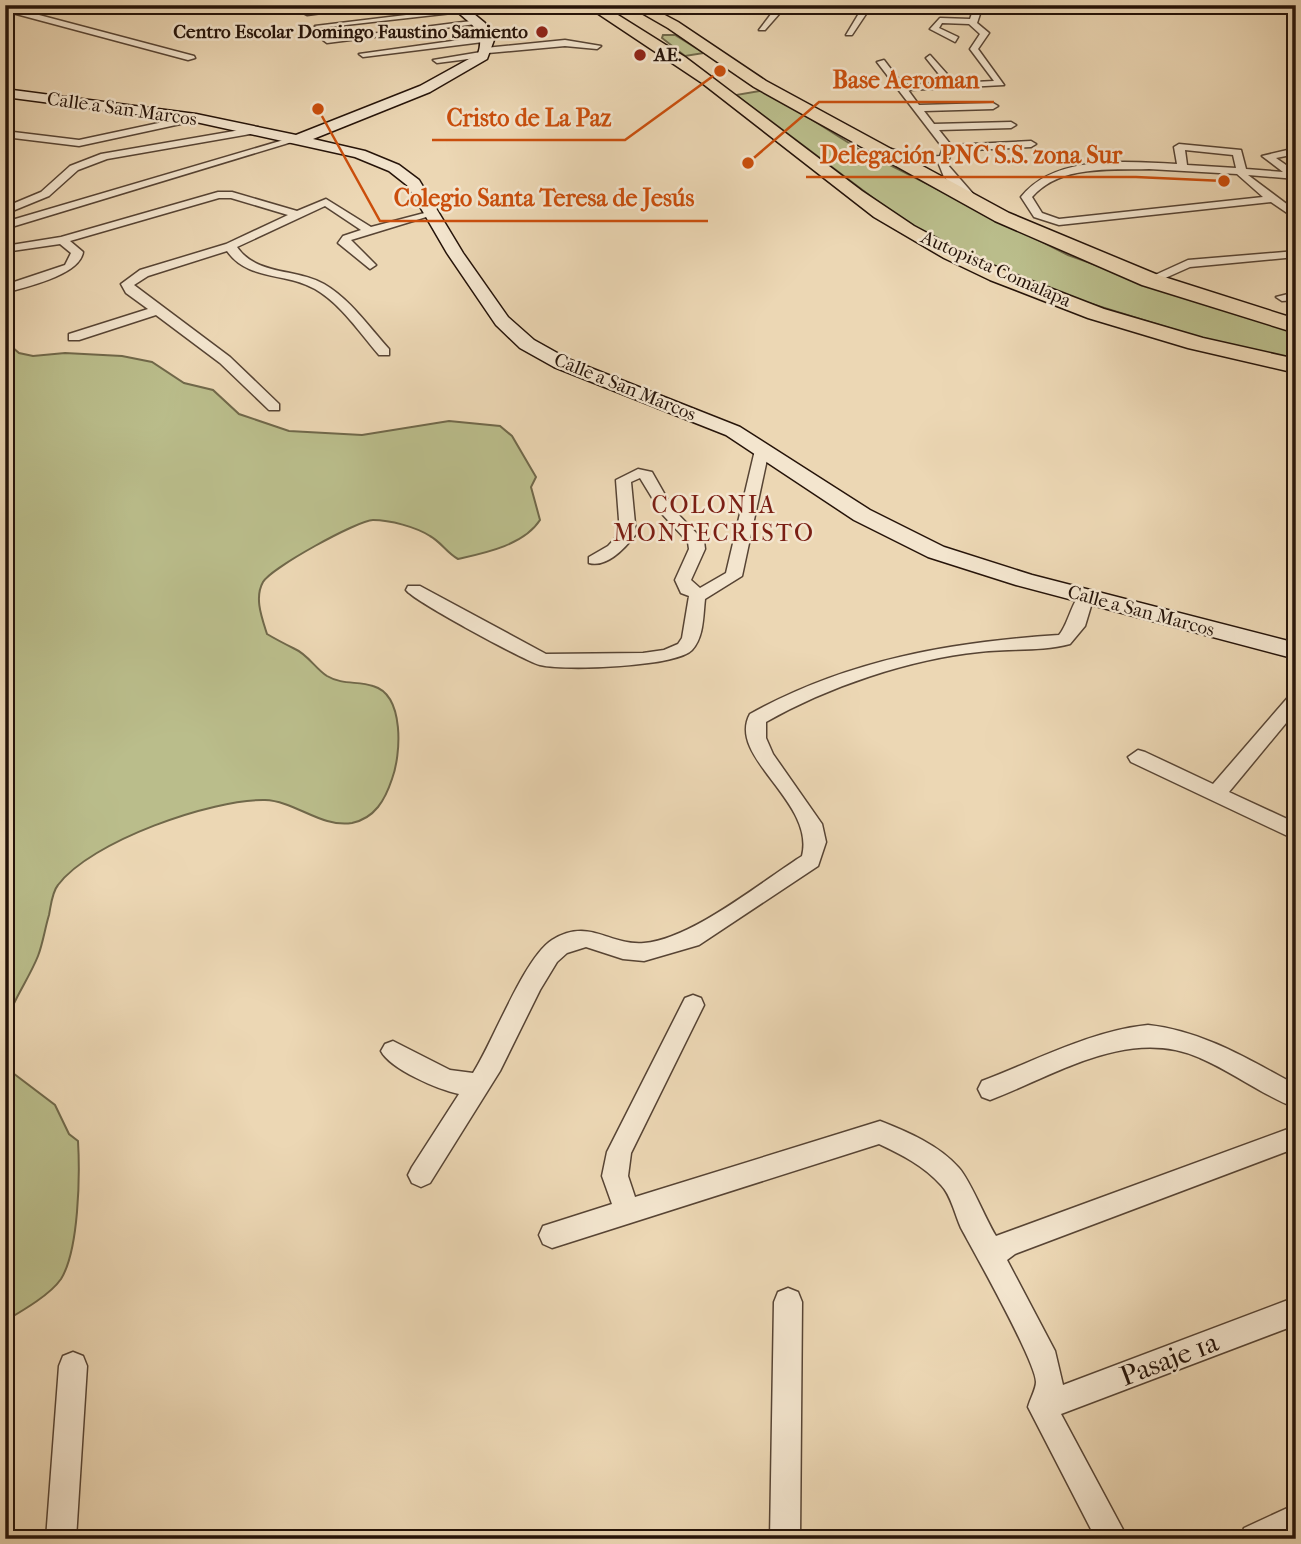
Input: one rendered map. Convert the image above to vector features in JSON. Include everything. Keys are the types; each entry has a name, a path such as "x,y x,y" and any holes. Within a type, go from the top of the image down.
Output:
{"highway":[{"path":"598,9 629,24 648,23 647,17 633,5"},
{"path":"633,5 673,25 761,84 872,148 1039,236 1150,280 1296,325"},
{"name":"Autopista Comalapa","path":"598,9 706,79 880,212 963,259 1035,289 1146,328 1296,366"},
{"path":"658,47 654,35 665,32 699,44"}],"main road":[{"path":"1266,5 1296,9"},
{"path":"300,138 432,85 486,48 485,30 459,8"},
{"name":"Calle a San Marcos","path":"5,93 197,118 300,138 360,155 402,173 414,183 479,289 502,321 527,344 586,375 733,431 862,515 936,552 1024,580 1294,647"}],"street":[{"path":"307,13 378,5"},
{"path":"762,28 783,5"},
{"path":"849,33 868,5"},
{"path":"973,21 979,5"},
{"path":"1045,5 1106,5"},
{"path":"5,8 191,58"},
{"path":"320,26 459,8"},
{"path":"901,88 1001,83 974,49 985,33 973,21 940,20 934,29 955,39"},
{"path":"327,40 476,23"},
{"path":"363,54 565,43 597,46"},
{"path":"437,60 486,48"},
{"path":"930,58 953,86"},
{"path":"881,62 946,153 944,171 964,187 973,202"},
{"path":"915,108 993,106"},
{"path":"5,134 79,143 197,118"},
{"path":"930,127 1011,125"},
{"path":"5,211 45,194 74,168 105,156 258,130"},
{"path":"5,143 24,138"},
{"path":"5,226 300,138"},
{"path":"872,148 926,160 946,153 1031,144"},
{"path":"1182,164 1179,147 1237,152 1243,177 1296,216"},
{"path":"1296,151 1266,156 1296,176"},
{"path":"1273,199 1045,220 1030,207 1026,197 1029,187 1041,179 1068,170 1115,166 1296,176"},
{"path":"5,249 62,240 218,195 232,195 295,214"},
{"path":"274,407 225,359 130,290 127,284 134,277 230,246 295,214 330,202 370,231"},
{"path":"370,265 344,240 432,212"},
{"path":"5,289 69,267 76,260 76,251 62,240"},
{"path":"230,246 234,255 253,267 321,287 384,352"},
{"path":"1150,280 1188,264 1296,254"},
{"path":"1282,297 1296,296"},
{"path":"74,337 158,310"},
{"path":"414,590 543,660 643,659 668,655 684,648 691,638 695,606 701,595 734,576 762,450"},
{"path":"595,560 614,549 628,534 623,480 638,474 647,475 667,511 696,541 697,549 683,580 687,589 701,595"},
{"path":"421,1175 492,1064 531,984 549,956 560,946 586,938 623,950 644,952 691,939 811,860 817,848 815,829 757,739 754,730 757,719 794,698 943,650 1064,640 1076,626 1086,596"},
{"path":"1216,794 1296,699"},
{"path":"1138,757 1296,832"},
{"path":"627,1211 615,1176 619,1152 694,1005"},
{"path":"990,1089 1121,1040 1145,1035 1192,1044 1296,1097"},
{"path":"393,1051 456,1083 468,1086 478,1083"},
{"path":"552,1235 880,1132 922,1152 952,1178 971,1220 993,1255 997,1272 1045,1361 1050,1382 1042,1407 1113,1539"},
{"path":"993,1255 1006,1244 1296,1138"},
{"path":"785,1539 788,1302"},
{"name":"Pasaje 1a","path":"1042,1407 1296,1311"},
{"path":"61,1539 74,1366"},
{"path":"1255,1539 1296,1519"}],"green space":[{"path":"663,35 675,35 704,53 685,56 662,38"},
{"path":"765,90 860,150 1068,255 1202,303 1296,330 1296,363 1198,337 1066,296 969,255 905,222 736,95"},
{"path":"5,341 19,353 33,356 65,353 122,356 152,362 184,383 213,390 239,414 289,431 362,435 449,421 500,426 512,436 536,477 531,487 540,520 533,529 514,542 492,551 458,559 434,538 424,533 403,525 373,520 334,536 269,575 260,588 259,595 267,634 299,651 327,676 338,681 373,686 391,701 398,727 397,756 392,779 382,801 367,817 352,823 330,822 276,801 242,802 185,815 154,826 97,853 74,869 56,888 38,956 11,1009 5,1028"},
{"path":"5,1067 55,1105 69,1134 78,1141 79,1173 72,1250 61,1279 43,1297 5,1321"}],"place":[{"name":"Centro Escolar Domingo Faustino Samiento","path":"542,32"},
{"name":"AE.","path":"640,55"},
{"name":"Cristo de La Paz","path":"720,71"},
{"name":"Colegio Santa Teresa de Jesús","path":"318,109"},
{"name":"Base Aeroman","path":"748,163"},
{"name":"Delegación PNC S.S. zona Sur","path":"1224,181"}],"district":[{"name":"COLONIA MONTECRISTO","path":"714,519"}]}
